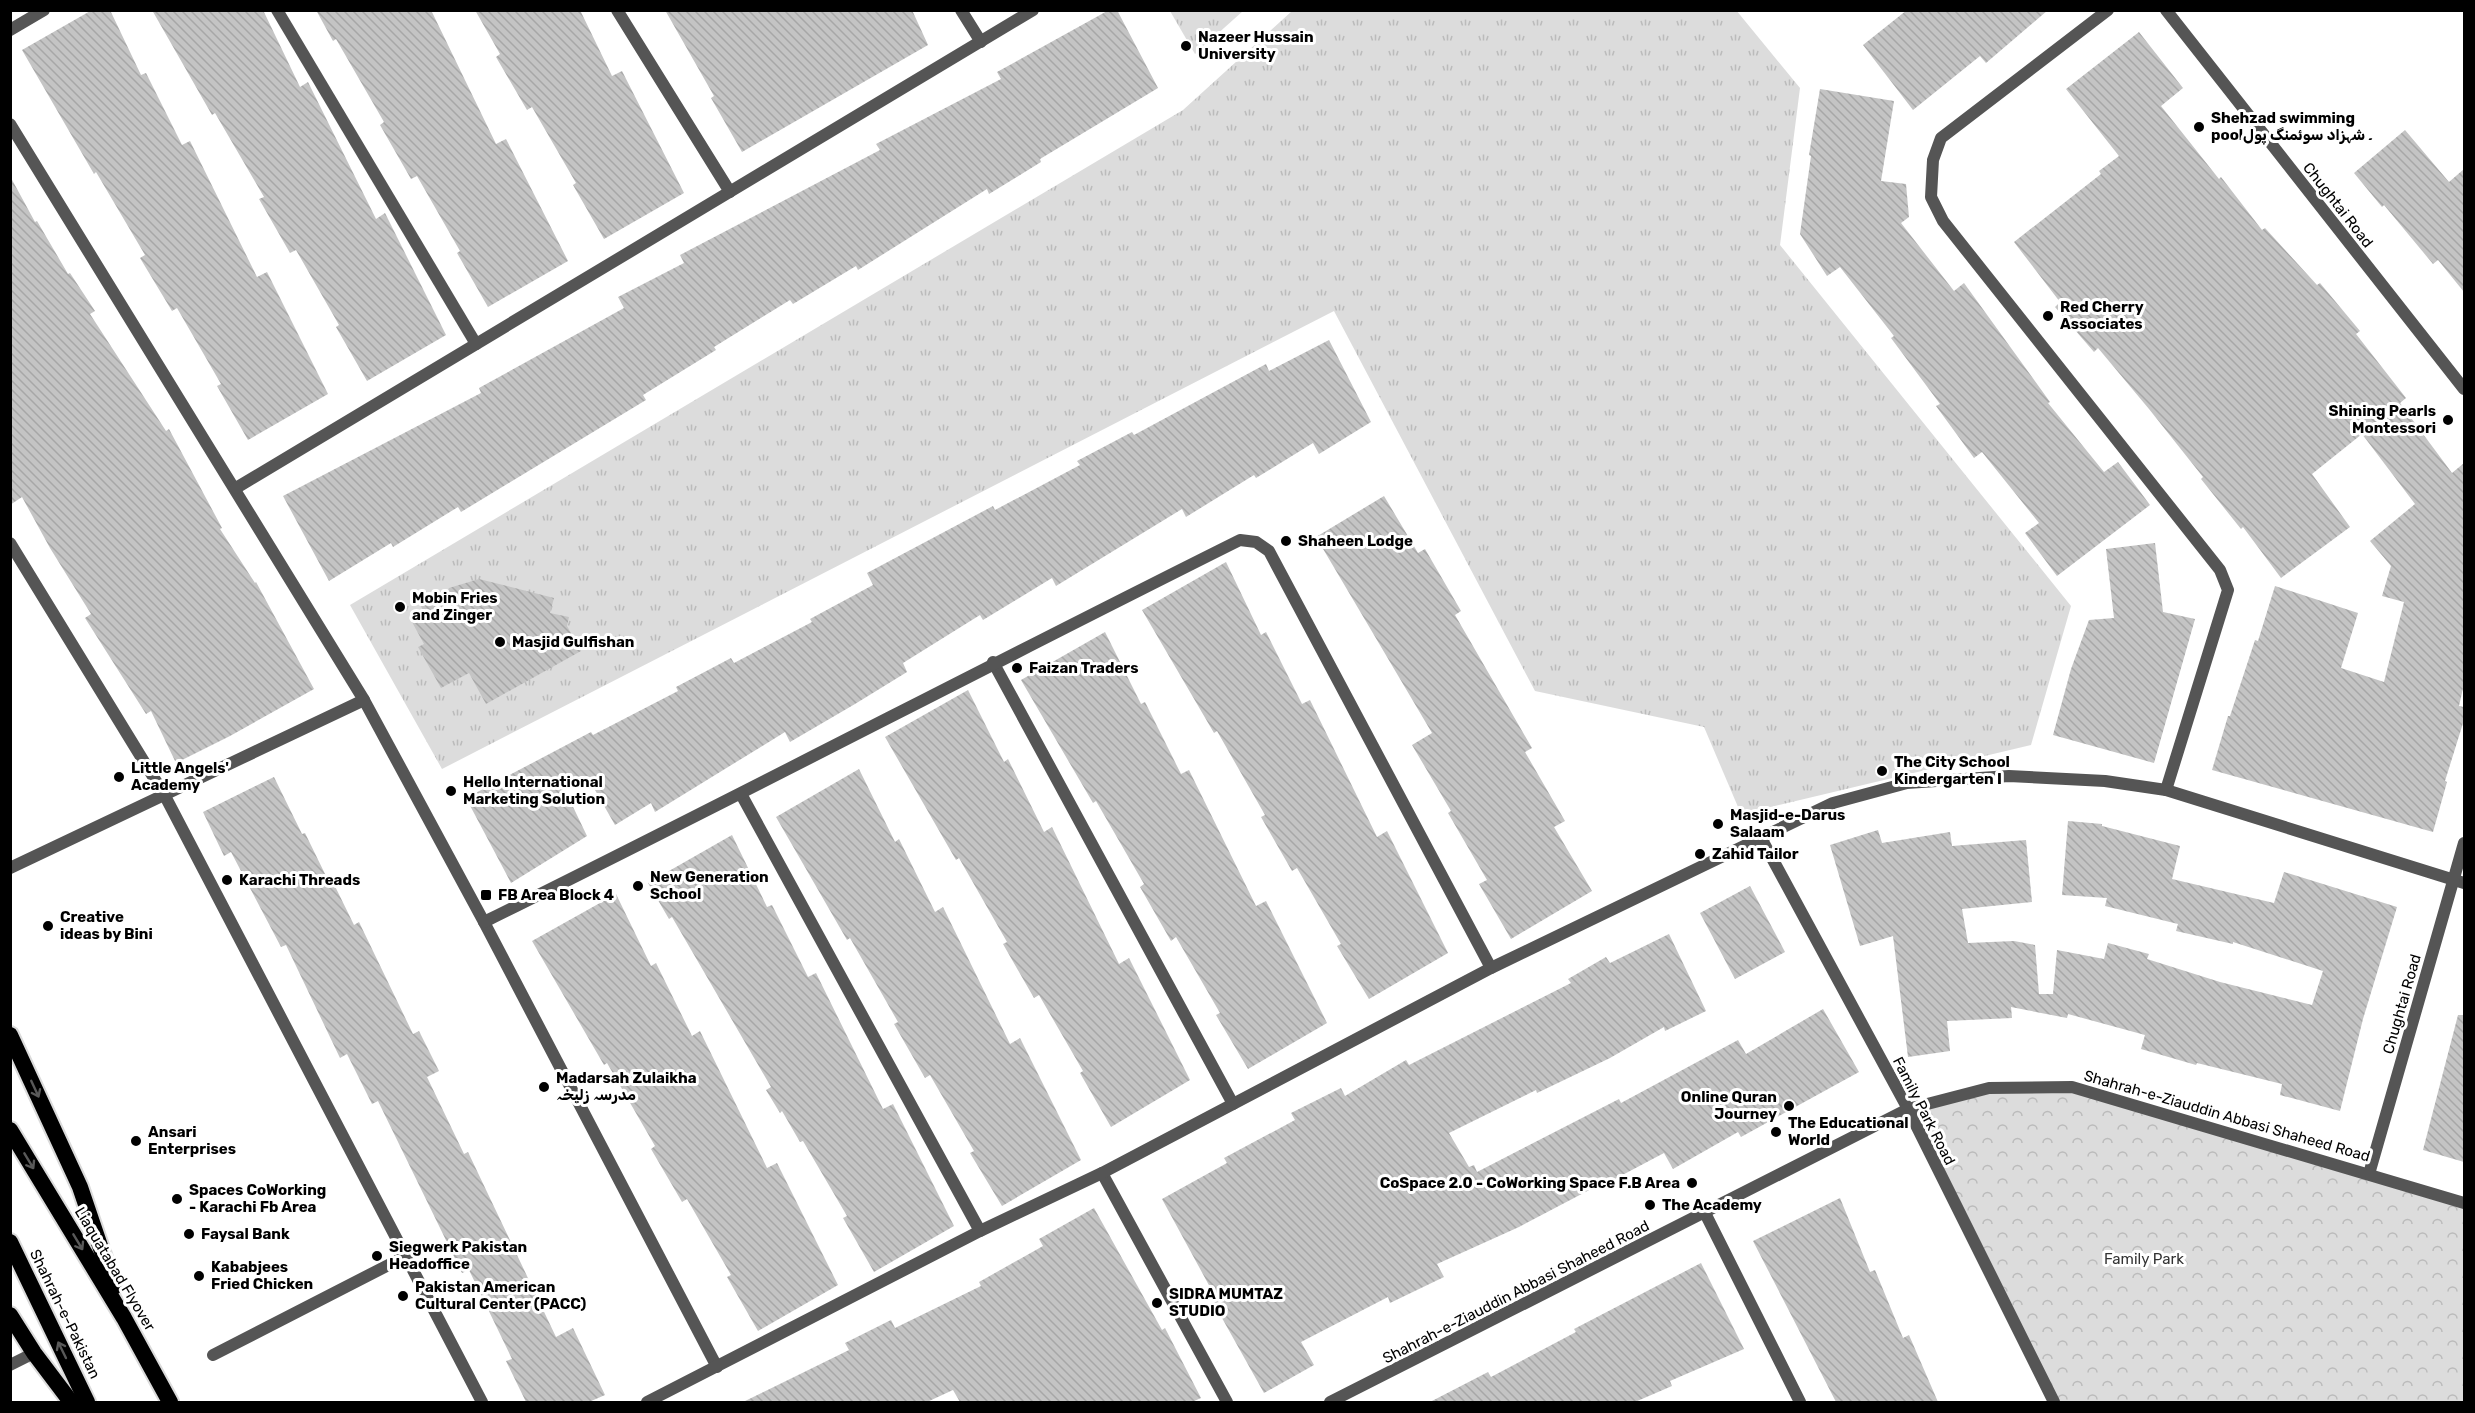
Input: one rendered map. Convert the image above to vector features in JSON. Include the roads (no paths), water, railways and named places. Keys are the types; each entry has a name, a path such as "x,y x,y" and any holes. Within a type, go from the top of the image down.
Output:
{"highway":[{"path":"10,1035 80,1186 124,1318"},
{"name":"Liaquatabad Flyover","path":"10,1130 124,1318 170,1402"},
{"name":"Shahrah-e-Pakistan","path":"10,1242 87,1402"},
{"path":"10,1315 34,1353 71,1402"}],"street":[{"path":"10,30 44,10"},
{"path":"277,10 476,344"},
{"path":"617,10 730,192"},
{"path":"962,10 981,42"},
{"path":"236,488 1033,10"},
{"path":"2108,10 1941,138 1933,160 1931,197 1943,220 2226,579 2228,590 2166,790"},
{"name":"Chughtai Road","path":"2166,10 2464,389"},
{"path":"10,124 236,488 364,700 484,922 717,1367"},
{"path":"484,922 741,795 993,662 1239,540 1256,542 1269,551 1491,968"},
{"path":"10,543 165,796 482,1402"},
{"path":"993,662 1233,1104"},
{"path":"10,868 364,700"},
{"path":"647,1402 980,1231 1102,1173 1491,968 1760,836 1833,803 1907,783 2009,776 2105,781 2166,790 2459,881"},
{"path":"741,795 980,1231"},
{"name":"Family Park Road","path":"1760,836 1908,1109 2054,1402"},
{"name":"Chughtai Road","path":"2369,1174 2459,881 2464,843"},
{"name":"Shahrah-e-Ziauddin Abbasi Shaheed Road","path":"1330,1402 1908,1109 1989,1088 2072,1087 2464,1203"},
{"path":"1102,1173 1227,1402"},
{"path":"1705,1213 1800,1402"},
{"path":"213,1355 406,1256"},
{"path":"10,1365 34,1353"}],"place":[{"name":"Nazeer Hussain University","path":"1186,46"},
{"name":"Shehzad swimming pool۔ شہزاد سوئمنگ پول","path":"2199,127"},
{"name":"Red Cherry Associates","path":"2048,316"},
{"name":"Shining Pearls Montessori","path":"2448,420"},
{"name":"Shaheen Lodge","path":"1286,541"},
{"name":"Mobin Fries and Zinger","path":"400,607"},
{"name":"Masjid Gulfishan","path":"500,642"},
{"name":"Faizan Traders","path":"1017,668"},
{"name":"The City School Kindergarten I","path":"1882,771"},
{"name":"Little Angels' Academy","path":"119,777"},
{"name":"Hello International Marketing Solution","path":"451,791"},
{"name":"Masjid-e-Darus Salaam","path":"1718,824"},
{"name":"Zahid Tailor","path":"1700,854"},
{"name":"Karachi Threads","path":"227,880"},
{"name":"New Generation School","path":"638,886"},
{"name":"FB Area Block 4","path":"486,895"},
{"name":"Creative ideas by Bini","path":"48,926"},
{"name":"Madarsah Zulaikha مدرسہ زلیخہ","path":"544,1087"},
{"name":"Online Quran Journey","path":"1789,1106"},
{"name":"The Educational World","path":"1776,1132"},
{"name":"Ansari Enterprises","path":"136,1141"},
{"name":"CoSpace 2.0 - CoWorking Space F.B Area","path":"1692,1183"},
{"name":"Spaces CoWorking - Karachi Fb Area","path":"177,1199"},
{"name":"The Academy","path":"1650,1205"},
{"name":"Faysal Bank","path":"189,1234"},
{"name":"Siegwerk Pakistan Headoffice","path":"377,1256"},
{"name":"Kababjees Fried Chicken","path":"199,1276"},
{"name":"Pakistan American Cultural Center (PACC)","path":"403,1296"},
{"name":"SIDRA MUMTAZ STUDIO","path":"1157,1303"}],"park label":[{"name":"Family Park","path":"2144,1259"}]}
